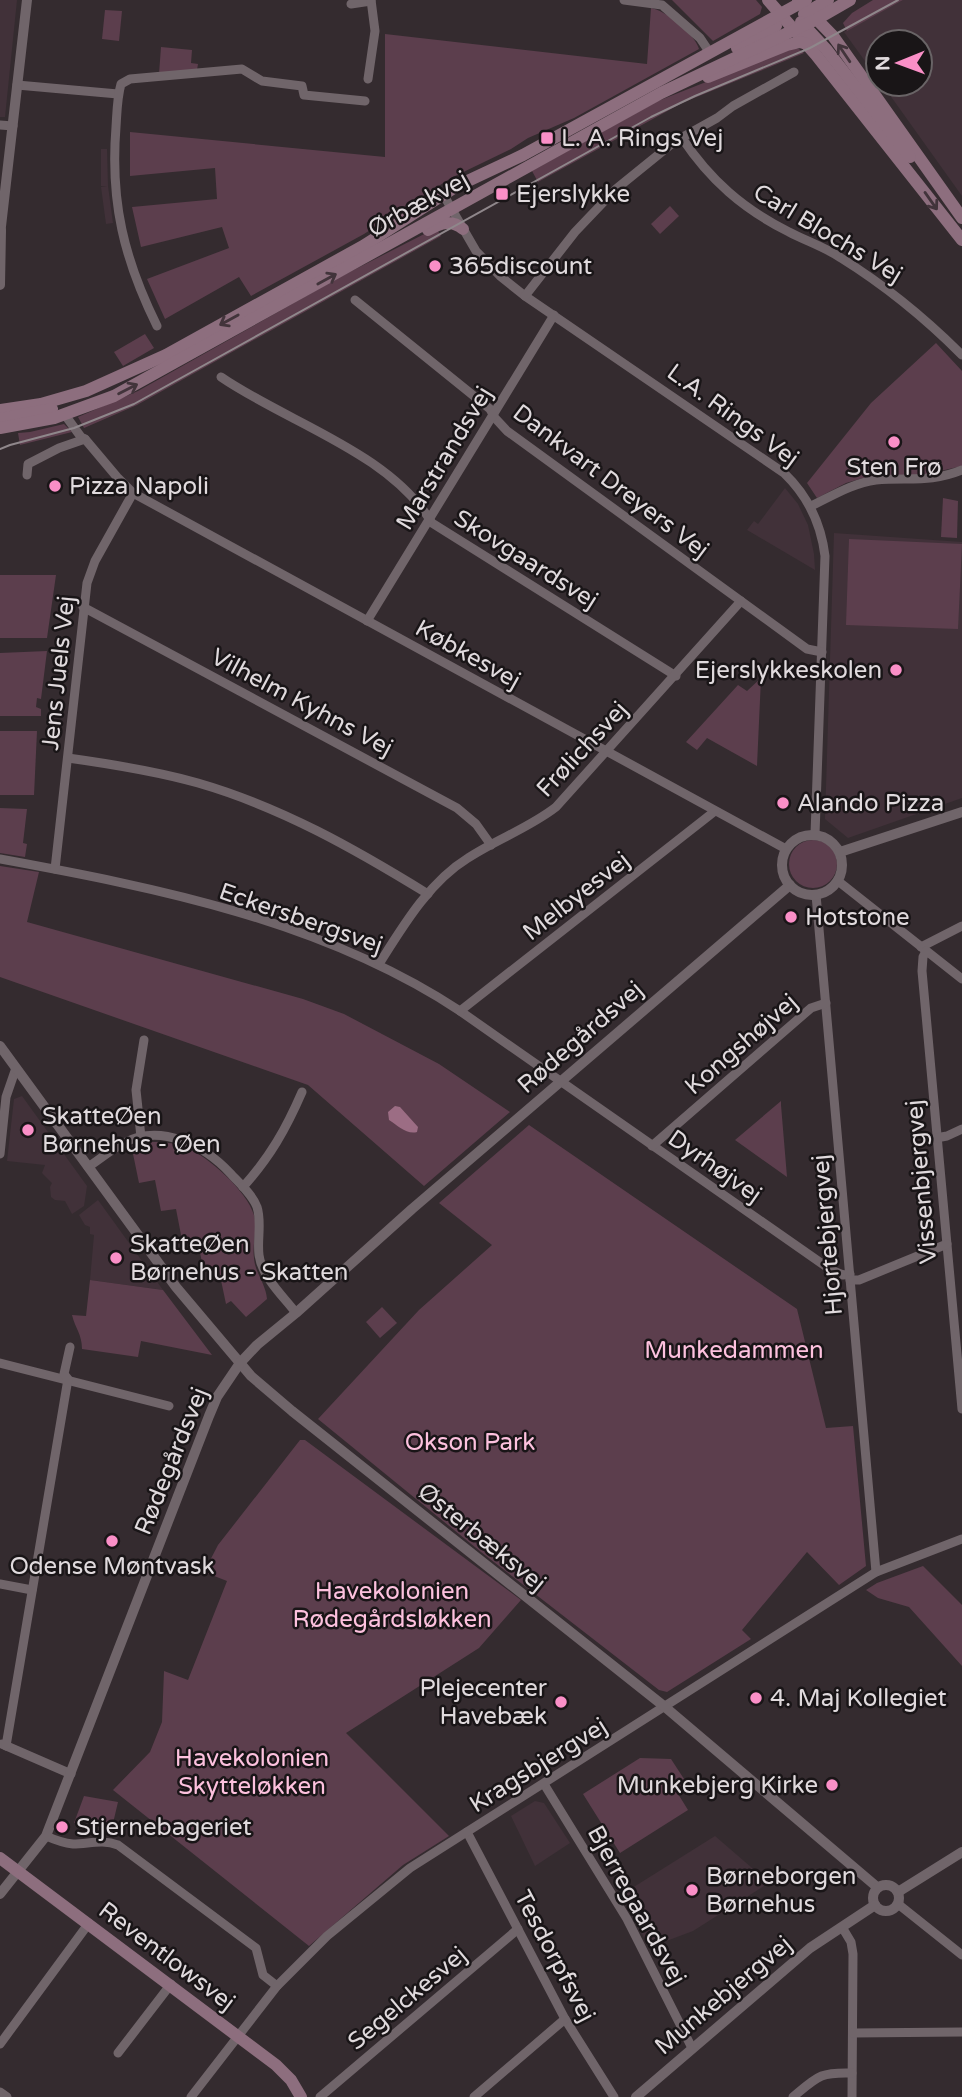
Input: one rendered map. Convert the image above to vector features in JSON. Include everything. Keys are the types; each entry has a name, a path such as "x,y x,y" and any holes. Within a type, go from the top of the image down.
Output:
{"main road":[{"path":"768,0 797,13 833,36 962,218"},
{"path":"797,13 828,0"},
{"name":"Ørbækvej","path":"0,410 61,399 135,370 363,246 443,194 713,60 797,13 850,0"},
{"name":"Ørbækvej","path":"0,428 65,415 140,383 661,93 797,13"},
{"path":"797,13 807,44 962,240"},
{"path":"661,93 725,71 787,45 800,42 807,44"},
{"path":"451,208 453,199 509,168 523,155"},
{"path":"370,255 400,245 445,222 452,222 463,229"},
{"path":"0,419 63,407 135,370"},
{"name":"Reventlowsvej","path":"0,1858 276,2065 291,2080 301,2097"}],"street":[{"path":"0,285 1,233 27,0"},
{"path":"624,0 662,5 700,38 713,60"},
{"path":"351,4 371,1 375,31 368,79"},
{"path":"157,327 137,282 119,218 114,182 118,94 121,83 130,79 242,69 262,81 302,86 304,95 365,101"},
{"path":"525,296 567,241 616,189 662,150 794,72"},
{"path":"18,85 118,94"},
{"path":"0,125 13,126"},
{"name":"Carl Blochs Vej","path":"682,138 708,174 731,196 753,212 829,250 863,272 918,314 962,355"},
{"name":"L.A. Rings Vej","path":"443,194 463,229 488,264 525,296 784,472 811,506 821,530 825,556 814,834"},
{"name":"Dankvart Dreyers Vej","path":"355,300 490,408 507,431 807,649 822,652"},
{"name":"Marstrandsvej","path":"367,621 554,315"},
{"name":"Skovgaardsvej","path":"221,377 246,394 378,466 404,487 432,523 676,676"},
{"path":"65,415 81,438 85,439 132,493"},
{"path":"27,475 28,464 59,448 85,439"},
{"path":"811,506 858,484 927,480 962,470"},
{"name":"Jens Juels Vej","path":"55,869 87,583 95,561 132,493"},
{"name":"Købkesvej","path":"132,493 786,849"},
{"name":"Frølichsvej","path":"379,964 428,894 447,873 491,845 541,819 556,807 741,601"},
{"name":"Vilhelm Kyhns Vej","path":"83,607 454,807 476,824 491,845"},
{"path":"68,758 197,783 264,806 341,842 428,894"},
{"name":"Melbyesvej","path":"460,1011 715,811"},
{"path":"840,852 962,812"},
{"path":"814,834 830,840 840,852 843,867 838,881 829,891 816,895 802,893 790,885 782,868 786,849 800,837 814,834"},
{"name":"Eckersbergsvej","path":"0,859 103,877 219,908 288,929 379,964 428,990 562,1081"},
{"path":"838,881 962,979"},
{"name":"Rødegårdsvej","path":"0,1894 46,1836 209,1416 217,1397 240,1363 390,1229 790,885"},
{"name":"Hjortebjergvej","path":"816,895 876,1572"},
{"path":"924,949 962,926"},
{"name":"Vissenbjergvej","path":"924,949 922,971 962,1409"},
{"name":"Kongshøjvej","path":"652,1146 811,1008 826,1003"},
{"path":"141,1138 136,1090 144,1040"},
{"name":"Østerbæksvej","path":"0,1046 176,1287 240,1363 292,1412 665,1707 877,1887"},
{"path":"0,1154 6,1097 16,1068"},
{"name":"Dyrhøjvej","path":"562,1081 831,1270 850,1277"},
{"path":"243,1187 277,1143 302,1092"},
{"path":"936,1138 962,1129"},
{"path":"88,1167 125,1142 141,1138 163,1136 196,1146 222,1165 243,1187 257,1208 259,1255 265,1273 296,1313"},
{"path":"850,1277 859,1280 947,1244"},
{"path":"69,1347 64,1374 68,1379 3,1744 71,1774"},
{"path":"0,1363 169,1406"},
{"name":"Kragsbjergvej","path":"191,2097 277,1986 327,1936 410,1868 876,1572 962,1539"},
{"path":"0,1584 32,1590"},
{"name":"Bjerregaardsvej","path":"544,1784 627,1919 692,2048"},
{"name":"Tesdorpfsvej","path":"467,1832 565,2019 614,2097"},
{"path":"46,1836 60,1842 108,1841 118,1845 256,1948 263,1975 277,1986"},
{"path":"898,1892 962,1852"},
{"path":"889,1884 898,1892 898,1904 887,1911 875,1905 873,1896 877,1887 889,1884"},
{"path":"898,1904 962,1955"},
{"name":"Munkebjergvej","path":"636,2097 810,1948 875,1905"},
{"path":"0,2044 89,1923"},
{"path":"842,1927 851,1942 853,1954 852,2097"},
{"name":"Segelckesvej","path":"320,2097 518,1929"},
{"path":"118,2053 171,1984"},
{"path":"474,2097 565,2019"},
{"path":"853,2033 962,2032"},
{"path":"793,2097 822,2074 852,2073"},
{"path":"0,2092 7,2097"}],"shaded area":[{"path":"0,0 17,0 5,117 0,117"},
{"path":"903,0 962,0 962,196 892,98 934,98 934,28 864,28 864,60 844,32"},
{"path":"101,149 107,149 113,223 106,224 101,187 107,186 101,186"},
{"path":"785,488 798,504 808,525 815,570 747,530 754,521 758,524"},
{"name":"Ejerslykkeskolen","path":"834,533 962,542 962,798 848,838 825,819"},
{"name":"SkatteØen Børnehus - Øen","path":"22,1096 87,1186 84,1206 72,1214 65,1201 51,1197 52,1183 42,1173 45,1165 7,1161 14,1099"},
{"path":"395,1106 400,1107 418,1127 417,1132 406,1131 389,1120 388,1112"},
{"name":"SkatteØen Børnehus - Skatten","path":"98,1200 163,1290 90,1280 94,1235 90,1234 90,1227 85,1225 79,1215"},
{"path":"535,1801 544,1803 570,1843 535,1866 511,1816"},
{"name":"Børneborgen Børnehus","path":"715,1836 759,1874 764,1886 693,1931 653,1946 647,1943 621,1895"}],"green space":[{"path":"672,0 756,0 762,7 760,14 713,41"},
{"path":"873,0 903,0 847,31 843,23 852,13"},
{"path":"651,8 664,13 679,24 699,49 574,118 528,138 451,178 364,234 251,296 239,277 165,319 147,279 229,248 222,227 141,247 132,207 217,199 215,168 130,176 130,132 385,157 385,34 647,64"},
{"path":"105,10 122,11 119,41 102,39"},
{"path":"161,47 192,50 191,63 198,64 197,70 159,74"},
{"path":"792,48 804,53 682,103 538,182 532,171 658,101"},
{"path":"670,206 679,216 660,234 651,224"},
{"path":"436,228 441,236 137,405 84,428 78,417 138,391 340,277"},
{"path":"145,334 154,348 123,366 114,352"},
{"path":"936,343 962,371 962,466 923,475 870,476 846,483 817,498 807,483 871,403"},
{"path":"64,424 72,432 20,445 18,433"},
{"path":"943,498 958,501 957,538 941,537"},
{"path":"849,539 962,544 958,629 846,625"},
{"path":"0,575 56,575 47,638 0,638"},
{"path":"47,651 41,699 37,698 36,707 41,709 41,716 0,716 0,653"},
{"path":"761,678 757,766 707,738 697,750 686,742 738,685 747,691"},
{"path":"0,731 37,731 34,795 0,795"},
{"path":"0,808 27,809 23,843 27,844 25,857 0,853"},
{"path":"813,840 830,847 837,864 830,881 813,888 796,881 789,864 796,847"},
{"path":"0,866 39,872 27,922 303,999 344,1014 439,1064 510,1112 424,1186 308,1085 0,977"},
{"path":"781,1101 781,1105 787,1177 735,1140"},
{"path":"529,1125 797,1309 826,1428 853,1426 866,1566 839,1585 807,1552 742,1630 751,1639 667,1692 659,1690 481,1552 318,1419 419,1310 492,1245 439,1203"},
{"path":"147,1142 176,1144 204,1158 226,1175 250,1206 255,1220 255,1263 267,1299 246,1317 231,1301 226,1304 218,1266 203,1268 197,1237 182,1240 176,1209 161,1211 155,1180 139,1183 132,1149"},
{"path":"90,1280 163,1290 212,1355 141,1341 138,1357 82,1349 72,1315 86,1316"},
{"path":"382,1307 397,1323 380,1338 366,1322"},
{"name":"Havekolonien Skytteløkken","path":"300,1440 305,1440 521,1600 479,1648 346,1733 449,1836 403,1865 309,1946 113,1790 150,1752 162,1722 164,1671 188,1680 227,1581 204,1572 218,1545"},
{"path":"923,1566 962,1605 962,1666 909,1607 878,1598 866,1590 877,1583"},
{"path":"640,1758 671,1759 686,1782 675,1789 688,1810 620,1853 583,1794"},
{"path":"84,1796 118,1802 114,1819 106,1833 104,1820 74,1823"}],"tram line":[{"path":"0,449 74,428 134,404 651,117 810,48 898,0"}],"place":[{"name":"L. A. Rings Vej","path":"547,138"},
{"name":"Ejerslykke","path":"502,194"},
{"name":"365discount","path":"435,266"},
{"name":"Sten Frø","path":"894,442"},
{"name":"Pizza Napoli","path":"55,486"},
{"name":"Ejerslykkeskolen","path":"896,670"},
{"name":"Alando Pizza","path":"783,803"},
{"name":"Hotstone","path":"791,917"},
{"name":"SkatteØen Børnehus - Øen","path":"28,1130"},
{"name":"SkatteØen Børnehus - Skatten","path":"116,1258"},
{"name":"Odense Møntvask","path":"112,1541"},
{"name":"4. Maj Kollegiet","path":"756,1698"},
{"name":"Plejecenter Havebæk","path":"561,1702"},
{"name":"Munkebjerg Kirke","path":"832,1785"},
{"name":"Stjernebageriet","path":"62,1827"},
{"name":"Børneborgen Børnehus","path":"692,1890"}],"park label":[{"name":"Munkedammen","path":"734,1350"},
{"name":"Okson Park","path":"470,1442"},
{"name":"Havekolonien Rødegårdsløkken","path":"392,1605"}]}
